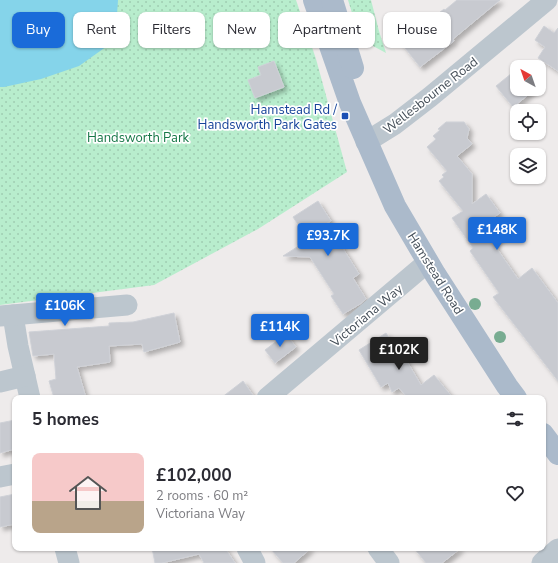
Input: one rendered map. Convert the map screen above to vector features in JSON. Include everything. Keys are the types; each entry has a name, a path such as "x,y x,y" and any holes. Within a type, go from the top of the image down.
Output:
{"main road":[{"name":"Hamstead Road","path":"314,0 350,103 395,206 435,274 514,395"},
{"name":"Hamstead Road","path":"332,0 360,92 366,142"},
{"path":"546,438 558,454"}],"street":[{"name":"Wellesbourne Road","path":"366,142 395,124 430,97 547,0"},
{"name":"Victoriana Way","path":"272,395 428,262"},
{"path":"29,395 18,346 7,316 127,305"},
{"path":"0,382 25,376"},
{"path":"0,477 12,475"},
{"path":"542,563 558,549"},
{"path":"66,551 69,563"},
{"path":"249,551 255,563"},
{"path":"380,551 389,563"}],"green space":[{"name":"Handsworth Park","path":"0,0 296,0 300,12 278,12 278,48 312,48 347,172 258,229 154,285 0,305"},
{"path":"348,0 371,0 374,12 352,12"},
{"path":"375,16 383,48 384,48 386,53 375,47"}],"water":[{"path":"0,0 118,0 117,12 73,12 73,48 104,48 79,66 41,79 0,87"}],"building":[{"path":"457,0 500,0 453,39 454,41 451,43 451,12 440,12 444,9 445,10"},
{"path":"544,26 554,33 558,28 558,71 546,63 546,60 538,58 545,47 535,40"},
{"path":"405,48 445,48 420,67"},
{"path":"274,61 284,87 255,98 248,80 261,75 258,67"},
{"path":"510,75 510,96 527,96 517,104 511,104 496,86"},
{"path":"446,122 464,122 469,129 467,138 472,144 457,156 472,174 472,204 486,194 500,213 491,219 503,236 493,243 518,279 532,268 558,303 558,381 493,297 499,293 470,251 473,248 452,218 463,211 439,181 444,177 442,175 447,171 427,147 436,139 433,136"},
{"path":"318,201 331,221 327,223 359,274 353,278 366,299 343,314 331,296 334,294 310,257 283,256 308,240 293,217"},
{"path":"174,313 180,342 144,352 142,344 109,346 110,362 77,367 85,395 53,395 49,381 56,379 54,354 33,356 29,332 109,326 109,323 133,322"},
{"path":"386,333 391,341 395,338 421,385 434,375 451,395 405,395 399,388 392,392 388,383 381,387 359,350"},
{"path":"286,334 296,347 275,363 265,350"},
{"path":"243,381 253,395 225,395"},
{"path":"12,421 12,450 0,453 0,423"},
{"path":"12,495 12,525 0,527 0,497"},
{"path":"153,551 227,551 235,563 204,563 199,554 162,563 155,563"},
{"path":"273,551 308,551 294,563 283,563"},
{"path":"416,551 457,551 442,563 426,563"}],"place":[{"name":"Hamstead Rd / Handsworth Park Gates","path":"345,116"}]}
